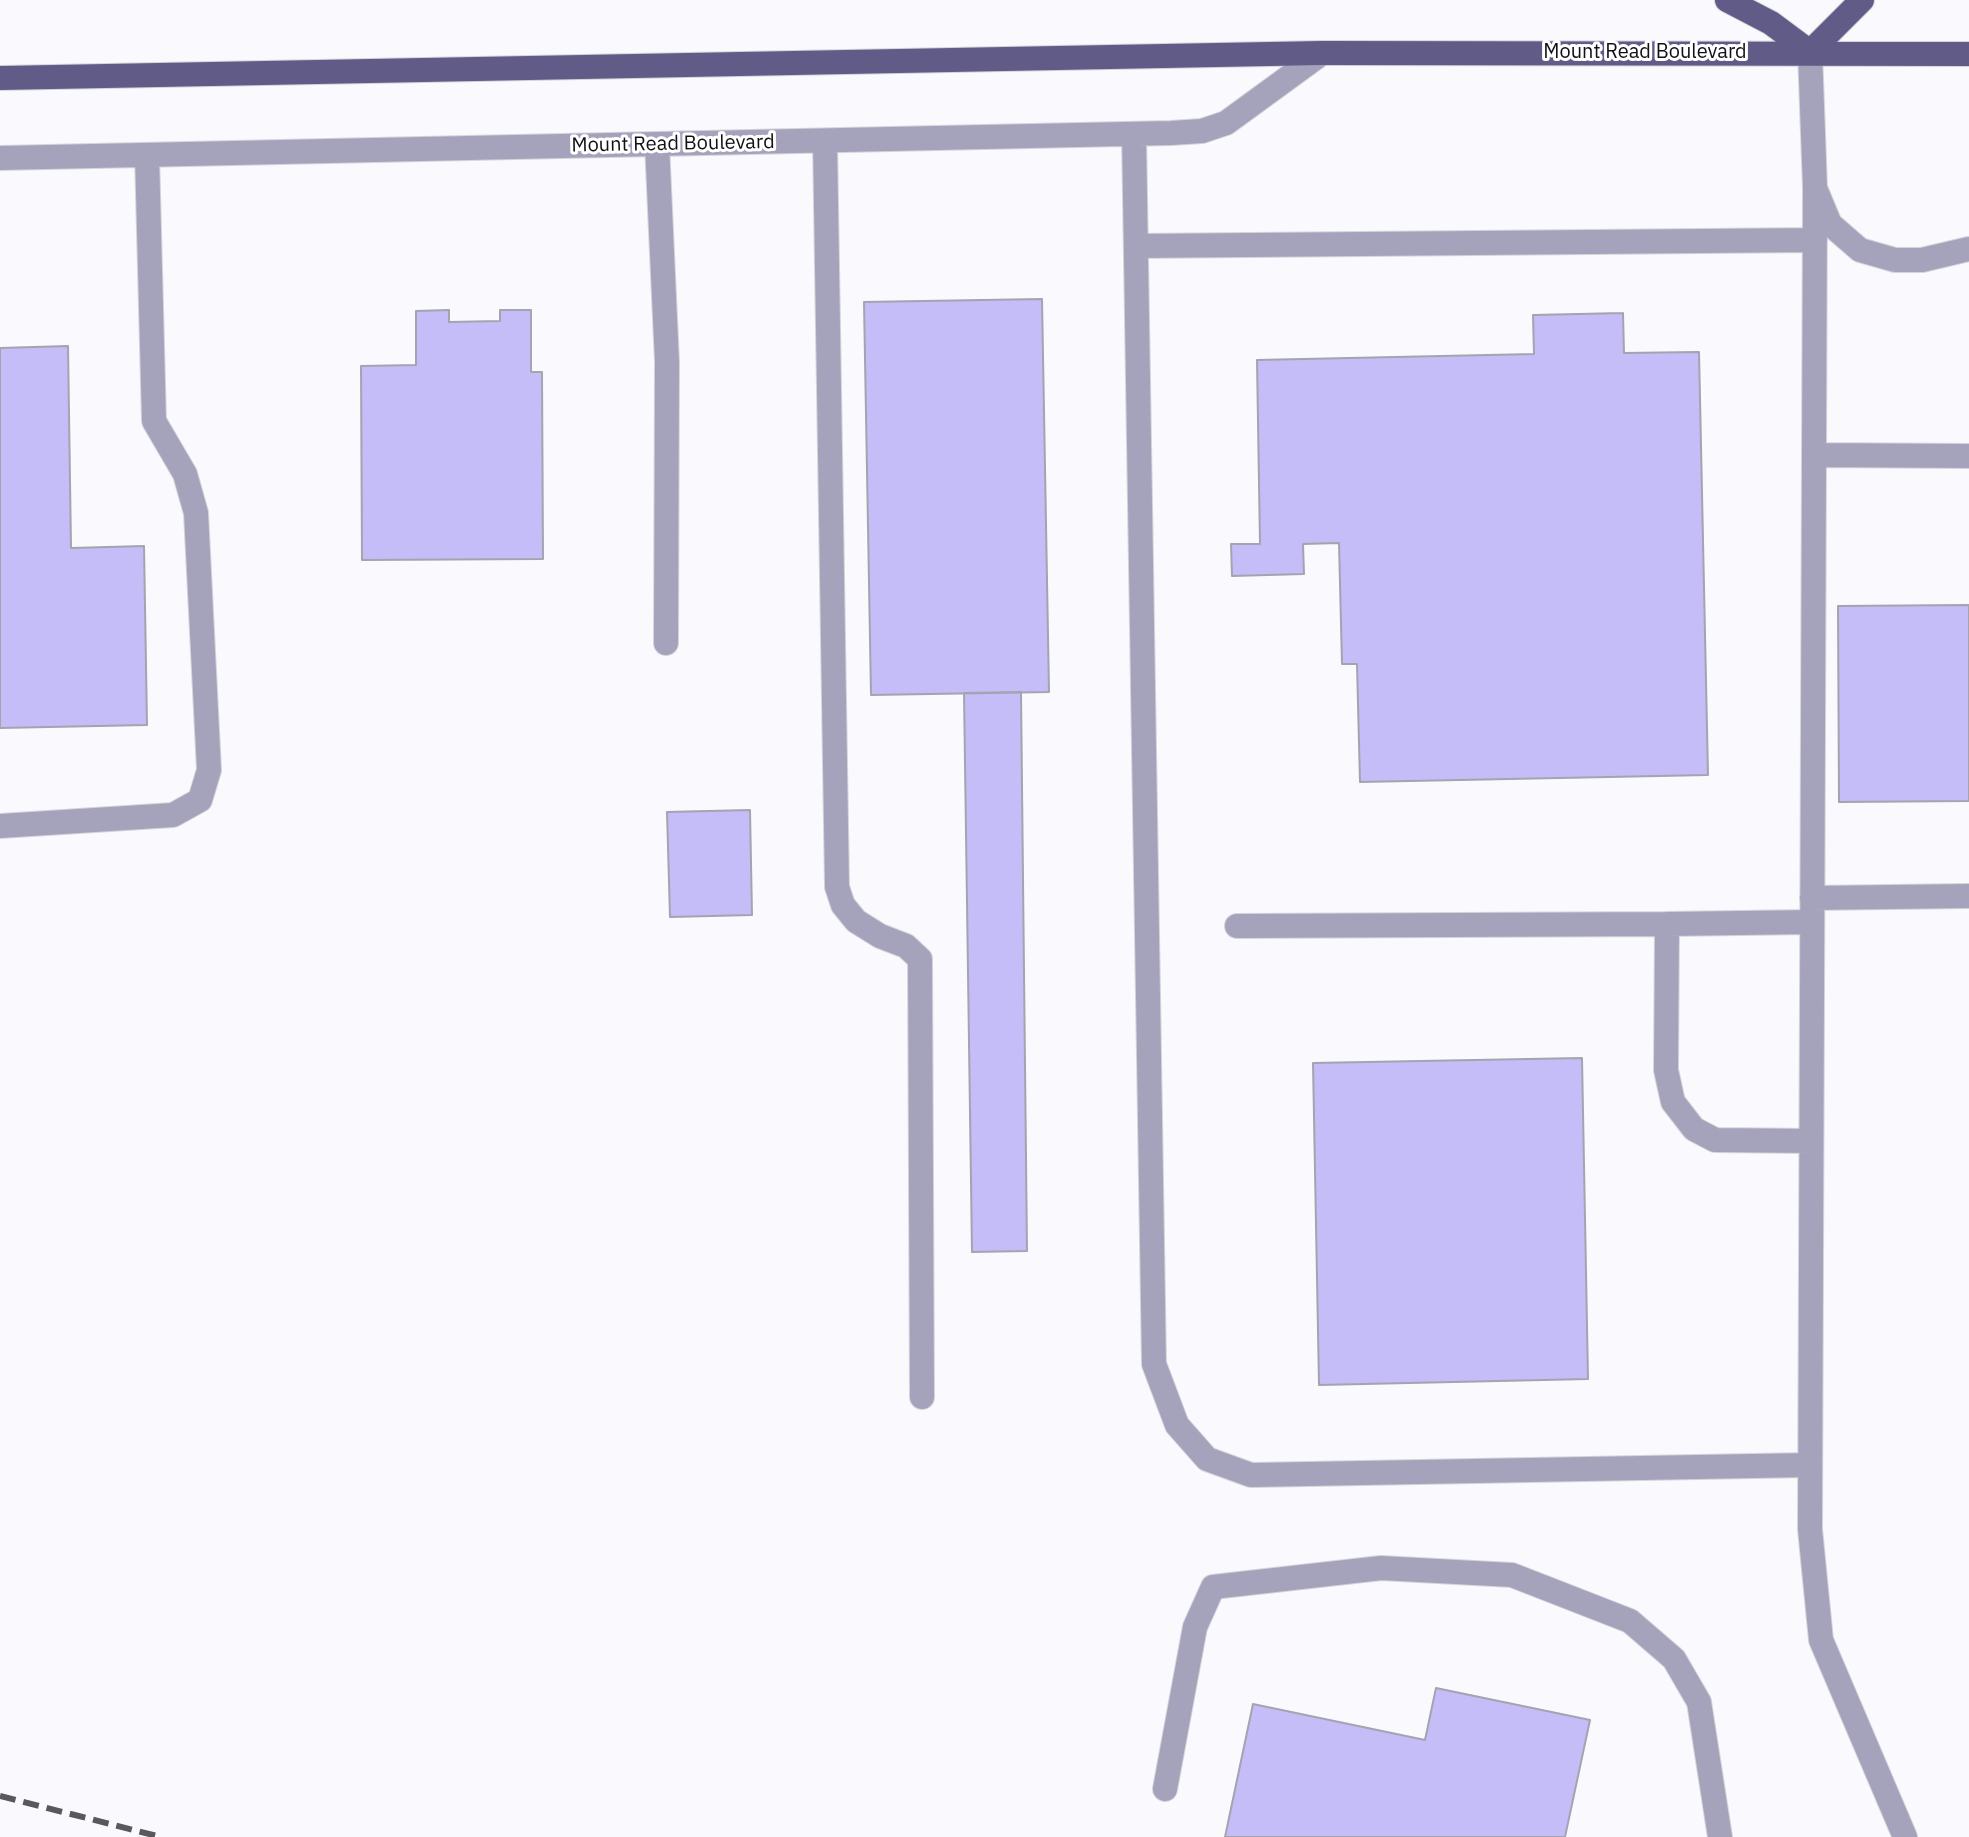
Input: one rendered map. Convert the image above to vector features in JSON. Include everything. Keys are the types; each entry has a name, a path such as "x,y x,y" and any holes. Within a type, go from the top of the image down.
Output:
{"main road":[{"path":"1727,0 1771,23 1810,52 1862,0"},
{"name":"Mount Read Boulevard","path":"0,78 1322,53 1969,54"}],"street":[{"path":"1810,52 1815,188 1810,1529 1821,1640 1905,1837"},
{"name":"Mount Read Boulevard","path":"0,158 1202,131 1226,123 1322,53"},
{"path":"1134,134 1154,1364 1177,1425 1207,1459 1251,1475 1809,1465"},
{"path":"825,141 837,887 843,905 856,921 880,936 906,946 920,959 922,1397"},
{"path":"657,144 667,362 666,643"},
{"path":"0,826 173,815 200,800 209,770 196,513 185,474 154,421 147,155"},
{"path":"1815,188 1830,224 1860,250 1895,260 1922,260 1969,249"},
{"path":"1136,246 1815,240"},
{"path":"1814,455 1969,456"},
{"path":"1237,926 1667,924 1969,896"},
{"path":"1667,924 1666,1070 1673,1102 1694,1129 1715,1140 1811,1141"},
{"path":"1165,1789 1195,1627 1213,1587 1381,1568 1512,1575 1630,1621 1674,1659 1699,1702 1720,1837"}],"building":[{"path":"1042,299 1049,692 871,695 864,302"},
{"path":"449,310 449,322 500,321 500,310 531,310 531,372 542,372 543,559 362,560 361,366 416,365 416,311"},
{"path":"1623,313 1624,353 1699,352 1708,775 1360,782 1357,664 1342,664 1339,543 1303,544 1304,574 1232,576 1231,544 1260,544 1257,360 1534,354 1533,315"},
{"path":"68,346 71,548 144,546 147,725 0,728 0,348"},
{"path":"1969,605 1969,801 1839,802 1838,606"},
{"path":"1021,692 1027,1251 972,1252 964,693"},
{"path":"750,810 752,915 670,917 667,812"},
{"path":"1582,1058 1588,1379 1319,1385 1313,1063"},
{"path":"1436,1688 1590,1720 1565,1837 1225,1837 1253,1704 1425,1740"}],"railway":[{"path":"0,1796 161,1837"}]}
